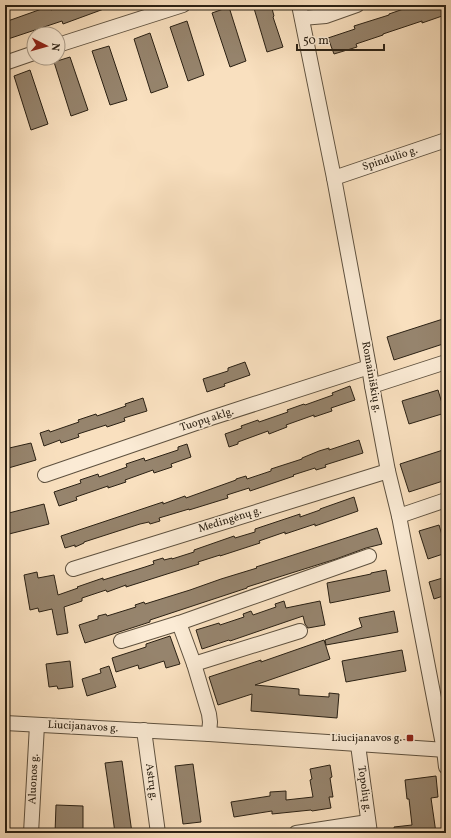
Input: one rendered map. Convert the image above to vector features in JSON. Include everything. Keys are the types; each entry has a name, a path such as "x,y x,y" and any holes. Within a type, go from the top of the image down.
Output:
{"street":[{"path":"66,43 183,5"},
{"path":"301,12 326,16 357,5"},
{"name":"Romainiškių g.","path":"301,12 334,178 388,471 399,516 445,750 446,766"},
{"path":"5,63 26,56"},
{"name":"Spindulio g.","path":"334,178 446,140"},
{"path":"372,386 446,362"},
{"name":"Tuopų aklg.","path":"45,474 369,367"},
{"name":"Medingėnų g.","path":"73,569 388,471"},
{"path":"399,516 446,500"},
{"path":"121,641 179,623 369,556"},
{"path":"179,623 194,664 209,714 209,734"},
{"path":"194,664 300,631"},
{"name":"Liucijanavos g.","path":"5,723 144,730 445,750"},
{"name":"Aluonos g.","path":"31,833 37,725"},
{"name":"Astrų g.","path":"144,730 158,833"},
{"name":"Topolių g.","path":"358,744 369,828"},
{"path":"296,833 369,828"}],"building":[{"path":"64,5 112,5 63,24 62,21 47,26 26,26 26,33 5,40 5,22 50,6 51,10"},
{"path":"253,5 271,5 273,17 283,47 267,52"},
{"path":"442,5 445,15 383,34 356,44 357,47 334,54 328,38 355,29 354,26 412,6"},
{"path":"229,7 246,61 230,67 212,13"},
{"path":"187,21 204,75 188,81 170,27"},
{"path":"150,33 168,87 151,93 134,39"},
{"path":"109,46 127,100 110,105 92,51"},
{"path":"70,57 88,110 71,116 55,66 66,66 66,58"},
{"path":"30,70 48,124 31,130 14,76"},
{"path":"446,318 446,343 394,360 387,337"},
{"path":"245,362 250,375 207,392 203,379 228,371 228,368"},
{"path":"350,386 355,400 331,408 332,411 314,417 314,415 286,425 287,427 269,434 268,431 238,442 238,444 229,447 225,434 242,428 241,426 258,420 259,422 288,412 287,410 333,395 332,393"},
{"path":"438,390 445,413 409,424 402,401"},
{"path":"143,398 147,411 124,418 125,421 107,427 106,425 78,434 79,437 61,443 60,440 44,446 40,433 49,430 50,432 79,422 78,420 96,414 97,416 126,406 125,404"},
{"path":"359,440 363,453 325,465 326,467 316,470 315,468 250,491 249,488 227,495 228,498 159,518 160,521 150,524 149,522 140,524 84,542 75,547 75,545 65,548 61,536 163,502 163,504 185,496 186,498 236,479 246,476 247,479 302,459 319,451 329,448 329,450"},
{"path":"31,443 36,460 5,469 5,449"},
{"path":"187,444 191,457 171,464 172,467 154,473 153,470 125,480 126,482 108,488 108,486 76,497 77,500 59,506 54,492 81,483 80,480 98,474 99,477 127,467 126,464 144,458 145,461 178,450 178,447"},
{"path":"446,449 446,480 409,492 400,464"},
{"path":"354,497 358,511 315,526 315,524 285,534 285,532 259,541 260,543 198,562 199,564 126,587 126,585 107,592 106,590 82,598 82,601 64,607 68,633 57,635 52,609 39,612 38,608 30,610 24,575 37,572 38,578 54,575 58,595 103,578 103,580 154,564 153,561 163,558 164,560 172,559 194,552 194,550 234,536 235,538 255,532 255,529 300,514 300,517"},
{"path":"44,504 49,524 5,535 5,514"},
{"path":"439,525 446,548 446,553 428,559 419,531"},
{"path":"377,528 382,544 247,587 150,620 150,622 85,643 79,625 98,619 98,616 106,614 107,616 136,607 135,605 144,602 145,604 190,590"},
{"path":"386,570 390,591 330,603 327,583"},
{"path":"446,577 446,595 434,599 429,582"},
{"path":"284,601 286,608 320,601 325,625 308,628 305,624 303,616 202,649 196,630 219,623 220,625 244,617 243,614 251,611 253,615 276,607 275,604"},
{"path":"394,611 398,632 326,645 325,640 362,627 359,618"},
{"path":"170,636 180,664 166,668 164,661 139,669 138,665 116,672 112,658 146,647 146,644"},
{"path":"324,640 330,659 255,685 299,689 299,695 329,697 329,693 339,694 337,718 251,711 252,694 218,705 209,677 261,660 261,662"},
{"path":"402,650 406,671 346,682 342,661"},
{"path":"70,661 73,687 58,689 57,686 49,687 46,664"},
{"path":"109,666 116,687 87,696 82,679 101,673 100,669"},
{"path":"122,761 132,833 115,833 105,763"},
{"path":"193,764 201,822 183,824 175,766"},
{"path":"330,765 332,777 330,778 333,797 329,797 331,808 272,814 272,811 234,817 231,802 270,796 270,792 286,791 286,800 313,797 310,769"},
{"path":"436,776 438,797 431,798 436,833 395,833 394,827 412,825 405,780"},
{"path":"56,805 83,806 83,833 55,833"}],"place":[{"name":"Liucijanavos g.","path":"410,738"}]}
